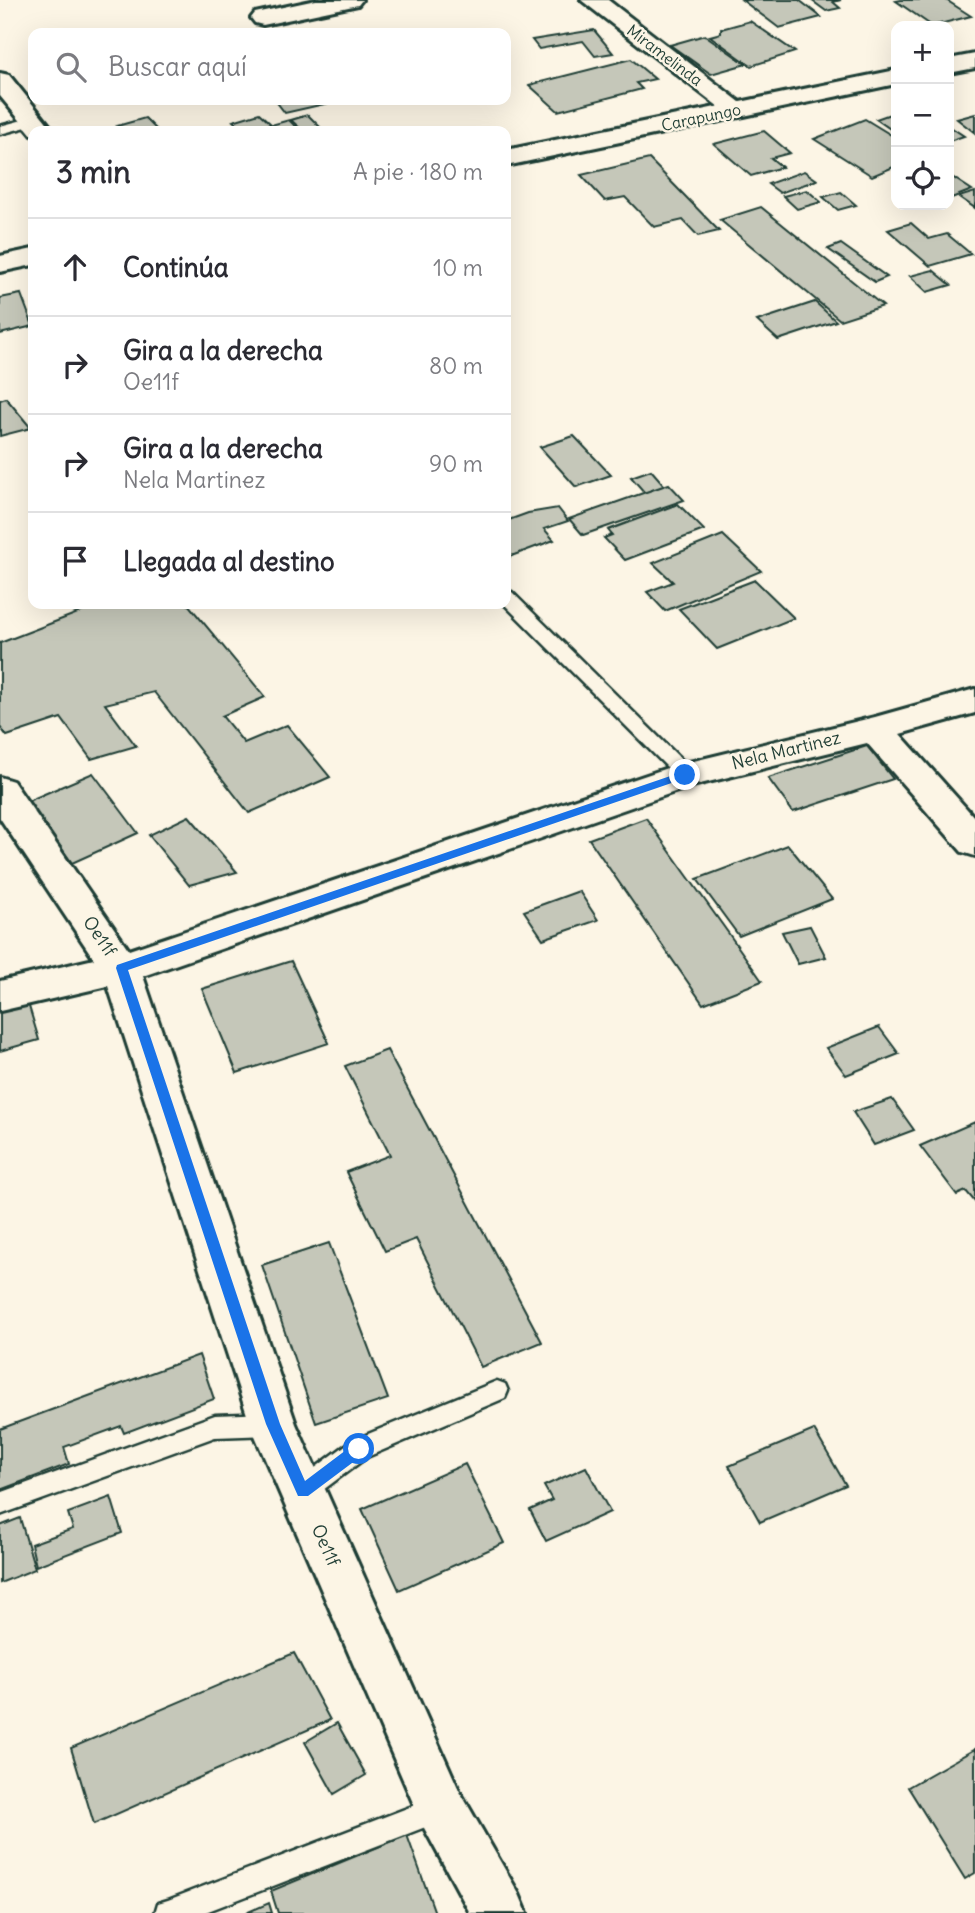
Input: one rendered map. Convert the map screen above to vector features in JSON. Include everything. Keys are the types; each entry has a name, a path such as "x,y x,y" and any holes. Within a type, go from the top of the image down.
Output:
{"street":[{"path":"244,0 271,25 350,0"},
{"name":"Miramelinda","path":"593,0 737,109"},
{"path":"954,65 975,61"},
{"name":"Carapungo","path":"511,157 891,78"},
{"path":"0,80 38,126"},
{"path":"0,264 28,258"},
{"name":"Nela Martinez","path":"0,996 121,968 685,775 875,729 975,701"},
{"path":"875,729 975,842"},
{"name":"Oe11f","path":"0,790 121,968 273,1424 441,1808 500,1913"}],"lane":[{"path":"0,130 28,127"},
{"path":"511,601 685,775"},
{"path":"303,1492 359,1449 497,1391"},
{"path":"0,1504 215,1426 273,1424"},
{"path":"168,1913 441,1808"}],"building":[{"path":"742,0 799,0 821,17 779,28"},
{"path":"811,0 841,0 833,2 840,8 826,11"},
{"path":"946,0 971,16 952,21 925,21 896,1"},
{"path":"750,21 795,52 751,66 710,36 721,33 721,29"},
{"path":"594,30 613,53 595,56 583,41 539,49 532,40"},
{"path":"705,35 746,64 711,74 670,45"},
{"path":"631,59 655,79 636,83 642,89 558,111 529,85"},
{"path":"279,105 320,105 285,113"},
{"path":"259,113 271,124 238,126 233,121"},
{"path":"891,114 891,130 876,119"},
{"path":"975,114 975,133 957,119"},
{"path":"308,115 319,126 298,126 291,120"},
{"path":"145,118 153,126 117,126"},
{"path":"865,119 891,135 891,168 872,176 814,139"},
{"path":"289,120 295,126 268,126"},
{"path":"954,129 964,136 954,139"},
{"path":"764,131 790,153 771,158 782,167 751,176 714,144"},
{"path":"649,159 719,231 698,236 683,220 654,227 625,197 605,201 581,175"},
{"path":"804,171 817,180 780,193 768,184"},
{"path":"954,178 972,190 954,197"},
{"path":"807,190 821,202 797,209 783,196"},
{"path":"841,192 856,205 838,210 823,197"},
{"path":"975,192 975,208 959,197"},
{"path":"761,207 883,306 840,320 720,220"},
{"path":"911,223 929,239 947,234 971,254 930,266 888,230"},
{"path":"841,244 887,277 875,282 828,249"},
{"path":"933,270 951,285 927,292 910,276"},
{"path":"21,294 28,313 28,327 0,334 0,298"},
{"path":"815,302 836,321 778,340 757,321"},
{"path":"6,398 28,424 28,429 0,436 0,400"},
{"path":"574,436 611,475 576,487 540,447"},
{"path":"651,470 665,486 645,493 631,477"},
{"path":"669,484 684,500 583,535 569,519"},
{"path":"678,504 704,530 625,560 604,538 612,535 608,530"},
{"path":"558,508 568,521 544,529 554,540 511,556 511,519"},
{"path":"723,535 761,571 665,611 647,592 673,582 653,563"},
{"path":"755,580 794,618 717,649 679,609"},
{"path":"88,609 192,609 265,697 222,716 244,743 287,725 330,777 249,813 154,692 105,704 136,746 91,759 61,718 7,736 0,727 0,643"},
{"path":"867,746 893,779 793,812 768,778"},
{"path":"93,773 138,833 72,863 28,801"},
{"path":"189,816 237,872 189,885 149,835"},
{"path":"646,818 762,981 703,1004 589,839"},
{"path":"788,845 832,899 739,936 697,879"},
{"path":"579,891 598,920 543,939 524,911"},
{"path":"810,926 826,957 798,964 782,932"},
{"path":"291,961 329,1043 237,1073 202,989"},
{"path":"28,1003 39,1040 0,1051 0,1010"},
{"path":"879,1027 899,1054 846,1075 826,1048"},
{"path":"387,1050 542,1342 481,1367 416,1239 385,1251 346,1172 390,1155 345,1066"},
{"path":"892,1099 914,1130 874,1145 853,1112"},
{"path":"975,1122 975,1202 966,1191 957,1195 920,1146"},
{"path":"329,1243 388,1399 316,1423 262,1265"},
{"path":"199,1355 214,1399 124,1433 121,1426 64,1447 69,1464 0,1490 0,1429"},
{"path":"814,1430 846,1485 760,1522 729,1466"},
{"path":"465,1464 504,1543 399,1590 362,1509"},
{"path":"586,1467 610,1512 546,1541 530,1510 552,1500 544,1486"},
{"path":"111,1497 122,1533 36,1566 31,1544 73,1529 68,1513"},
{"path":"20,1518 35,1569 0,1583 0,1526"},
{"path":"294,1653 330,1720 94,1824 71,1748"},
{"path":"337,1723 366,1775 334,1794 305,1742"},
{"path":"975,1749 975,1873 965,1879 908,1787"},
{"path":"407,1835 435,1913 278,1913 271,1891"},
{"path":"269,1903 272,1913 246,1913"}],"route":[{"path":"359,1449 303,1492 273,1424 121,968 685,775"}]}
